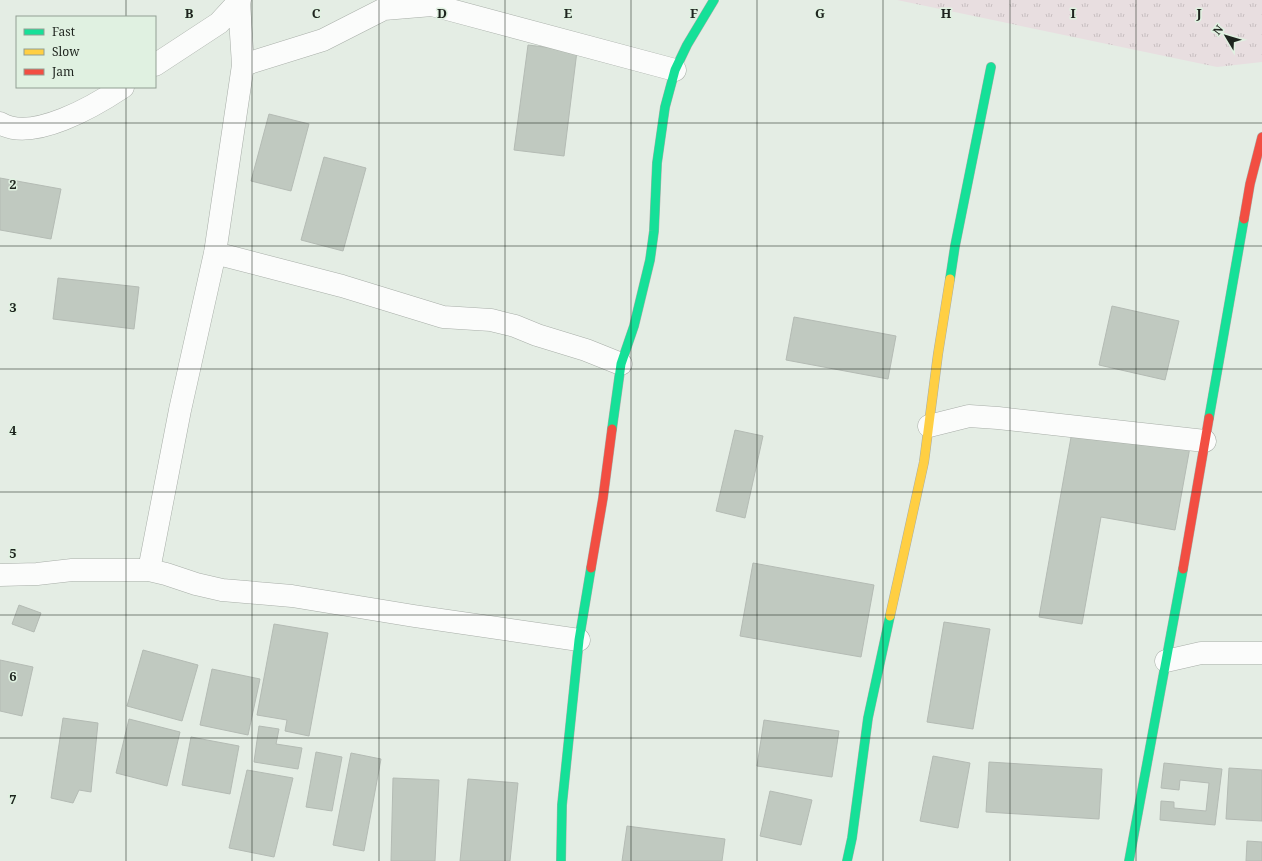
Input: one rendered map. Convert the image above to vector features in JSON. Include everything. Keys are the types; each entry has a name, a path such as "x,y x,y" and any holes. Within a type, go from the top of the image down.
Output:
{"street":[{"path":"560,861 562,805 578,640 603,498 622,364 634,326 650,260 654,231 657,163 665,107 675,70 687,45 714,0"},
{"path":"149,570 180,410 215,253 243,64 240,1"},
{"path":"156,64 219,23 240,1"},
{"path":"243,64 323,40 384,9 432,5 675,70"},
{"path":"847,861 852,838 868,718 924,462 954,246 991,68"},
{"path":"0,123 11,129 26,130 60,121 121,88"},
{"path":"1130,861 1250,184 1262,137"},
{"path":"215,253 342,286 443,317 491,320 515,326 622,364"},
{"path":"929,426 970,416 1205,441"},
{"path":"0,575 37,574 72,570 149,570 222,590 292,596 414,616 578,640"},
{"path":"1171,636 1201,653"},
{"path":"1166,661 1201,653 1262,653"}],"green space":[{"path":"897,0 1262,0 1262,62 1217,67"}],"building":[{"path":"528,45 577,51 564,156 514,150"},
{"path":"269,114 309,124 291,191 251,181"},
{"path":"324,157 366,168 343,251 301,240"},
{"path":"0,178 61,189 51,239 0,230"},
{"path":"58,278 139,287 134,329 53,319"},
{"path":"1112,306 1179,321 1165,380 1099,365"},
{"path":"794,317 896,336 888,379 786,360"},
{"path":"1073,426 1190,447 1175,530 1101,517 1082,624 1039,617"},
{"path":"735,430 763,436 745,518 716,511"},
{"path":"753,563 874,585 861,657 740,636"},
{"path":"19,605 41,613 34,632 12,624"},
{"path":"944,622 990,629 973,729 927,722"},
{"path":"274,624 328,633 309,736 285,731 287,720 257,715"},
{"path":"143,650 198,665 182,721 127,706"},
{"path":"0,660 33,667 22,716 0,711"},
{"path":"212,669 260,679 248,735 200,725"},
{"path":"63,718 98,723 91,792 79,790 73,803 51,798"},
{"path":"129,719 180,732 167,786 116,773"},
{"path":"764,720 839,731 832,777 757,766"},
{"path":"259,726 279,729 276,744 302,748 298,769 254,762"},
{"path":"191,737 239,746 230,794 182,785"},
{"path":"316,752 342,757 332,811 306,807"},
{"path":"351,753 381,759 364,851 333,845"},
{"path":"933,756 970,763 958,828 920,821"},
{"path":"989,762 1102,769 1099,819 986,812"},
{"path":"1164,763 1222,769 1215,825 1160,820 1161,801 1174,802 1174,808 1206,811 1209,783 1180,780 1179,790 1161,788"},
{"path":"1229,768 1262,770 1262,821 1226,819"},
{"path":"247,770 293,778 274,857 229,848"},
{"path":"393,778 439,780 435,861 391,861"},
{"path":"468,779 518,783 510,861 460,861"},
{"path":"770,791 812,800 801,845 760,836"},
{"path":"627,826 725,839 722,861 622,861"},
{"path":"1247,841 1262,842 1262,861 1246,861"}],"traffic: fast":[{"path":"612,429 621,364 634,326 650,260 654,231 657,163 665,107 675,70 687,45 714,0"},
{"path":"950,279 955,246 991,67"},
{"path":"1209,418 1244,219"},
{"path":"561,861 562,805 579,640 591,568"},
{"path":"1129,861 1183,569"},
{"path":"847,861 852,838 868,718 890,616"}],"traffic: slow":[{"path":"890,616 924,462 938,354 950,279"}],"traffic: jam":[{"path":"1244,219 1250,184 1262,137"},
{"path":"1183,569 1209,418"},
{"path":"591,568 603,498 612,429"}]}
